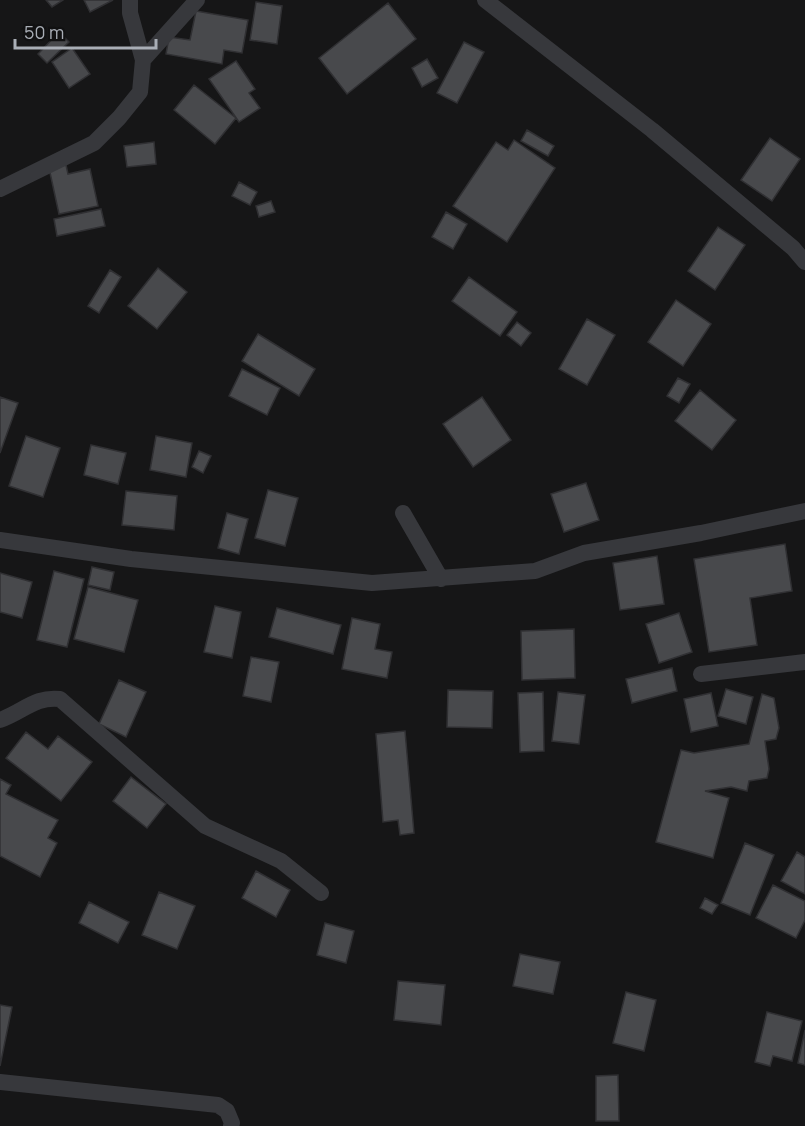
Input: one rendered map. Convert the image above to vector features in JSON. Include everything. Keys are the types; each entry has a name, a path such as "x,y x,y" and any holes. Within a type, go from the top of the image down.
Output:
{"street":[{"path":"0,189 94,143 119,118 140,92 143,60 130,13 130,0"},
{"path":"143,60 197,0"},
{"path":"485,0 652,130 794,248 805,262"},
{"path":"0,540 131,559 372,583 534,571 584,553 701,533 805,511"},
{"path":"403,513 441,579"},
{"path":"701,674 805,662"},
{"path":"0,720 16,714 35,702 47,698 60,699 205,826 281,861 321,893"},
{"path":"0,1082 218,1105 227,1111 231,1126"}],"building":[{"path":"46,0 63,0 52,7"},
{"path":"84,0 113,0 90,12"},
{"path":"256,2 282,6 277,44 250,40"},
{"path":"388,3 416,39 347,94 319,58"},
{"path":"196,11 248,20 242,53 224,50 222,64 166,54 169,37 190,40"},
{"path":"59,32 69,42 47,63 38,54"},
{"path":"464,42 484,52 457,103 437,93"},
{"path":"72,48 90,74 69,88 52,62"},
{"path":"427,59 438,78 422,87 412,68"},
{"path":"236,61 255,89 249,93 260,108 239,122 209,79"},
{"path":"194,85 236,118 215,144 174,110"},
{"path":"527,130 554,146 548,156 521,141"},
{"path":"770,138 800,159 772,201 741,180"},
{"path":"514,140 555,168 507,242 453,206 496,142 508,150"},
{"path":"154,142 156,164 127,167 124,146"},
{"path":"66,165 68,174 90,169 98,206 59,214 49,168"},
{"path":"239,182 257,192 250,205 232,196"},
{"path":"271,201 275,212 259,217 256,206"},
{"path":"101,209 105,226 57,236 54,219"},
{"path":"446,212 467,224 453,249 432,237"},
{"path":"718,227 745,245 715,290 688,271"},
{"path":"158,268 187,292 157,329 128,306"},
{"path":"110,270 121,277 99,313 88,306"},
{"path":"469,277 517,312 500,336 452,301"},
{"path":"676,300 711,324 683,366 648,342"},
{"path":"587,319 615,335 587,385 559,369"},
{"path":"517,322 531,333 521,346 507,335"},
{"path":"258,334 315,369 299,396 242,361"},
{"path":"242,369 280,388 267,415 229,396"},
{"path":"678,378 690,384 679,403 667,396"},
{"path":"700,390 736,420 712,450 675,421"},
{"path":"0,397 18,403 0,453"},
{"path":"482,397 511,440 473,467 443,424"},
{"path":"26,436 60,448 43,497 9,486"},
{"path":"156,436 192,443 186,477 150,470"},
{"path":"91,445 126,453 118,484 84,475"},
{"path":"199,451 211,456 203,473 192,467"},
{"path":"586,483 599,520 564,532 551,494"},
{"path":"268,490 298,498 285,546 255,538"},
{"path":"126,491 177,496 174,530 122,525"},
{"path":"227,513 248,519 239,554 218,548"},
{"path":"785,544 792,591 750,598 757,645 709,652 694,559"},
{"path":"657,556 664,604 620,610 613,563"},
{"path":"92,567 114,572 110,590 88,585"},
{"path":"54,571 84,579 67,647 37,640"},
{"path":"0,573 32,582 22,618 0,612"},
{"path":"88,587 138,600 124,652 74,639"},
{"path":"215,606 241,612 232,658 204,652"},
{"path":"277,608 341,625 333,654 269,637"},
{"path":"679,613 692,652 659,663 646,624"},
{"path":"352,618 380,624 375,649 392,652 387,678 342,669"},
{"path":"574,629 575,678 522,680 521,631"},
{"path":"251,657 279,662 271,702 243,696"},
{"path":"672,668 677,691 632,703 626,679"},
{"path":"119,680 146,692 126,737 99,724"},
{"path":"726,689 753,697 746,724 718,716"},
{"path":"448,690 493,691 492,728 447,727"},
{"path":"543,692 544,751 520,752 518,693"},
{"path":"558,692 585,695 579,744 552,741"},
{"path":"711,693 718,726 691,732 684,699"},
{"path":"762,694 774,698 779,728 776,739 765,741 769,769 767,778 749,781 747,791 731,787 705,791 729,798 713,858 656,842 681,750 694,753 749,744"},
{"path":"405,731 414,833 400,835 398,820 383,822 376,734"},
{"path":"26,732 48,749 58,736 92,762 61,801 6,758"},
{"path":"131,777 166,804 147,828 113,801"},
{"path":"0,779 11,785 6,794 58,820 48,838 57,843 40,877 0,856"},
{"path":"745,843 774,855 750,915 721,903"},
{"path":"797,852 805,857 805,894 781,881"},
{"path":"256,871 290,890 276,917 242,898"},
{"path":"773,885 805,901 805,920 796,938 756,918"},
{"path":"159,892 195,906 177,949 142,935"},
{"path":"705,898 718,905 712,914 700,908"},
{"path":"89,902 129,922 118,943 79,923"},
{"path":"325,923 354,931 346,963 317,955"},
{"path":"520,954 560,962 553,994 513,986"},
{"path":"398,981 445,985 441,1025 394,1020"},
{"path":"626,992 656,1000 644,1051 613,1043"},
{"path":"0,1005 12,1007 0,1066"},
{"path":"767,1012 802,1021 792,1061 773,1056 770,1066 755,1062"},
{"path":"805,1030 805,1065 798,1063"},
{"path":"618,1075 619,1121 596,1121 596,1076"}]}
